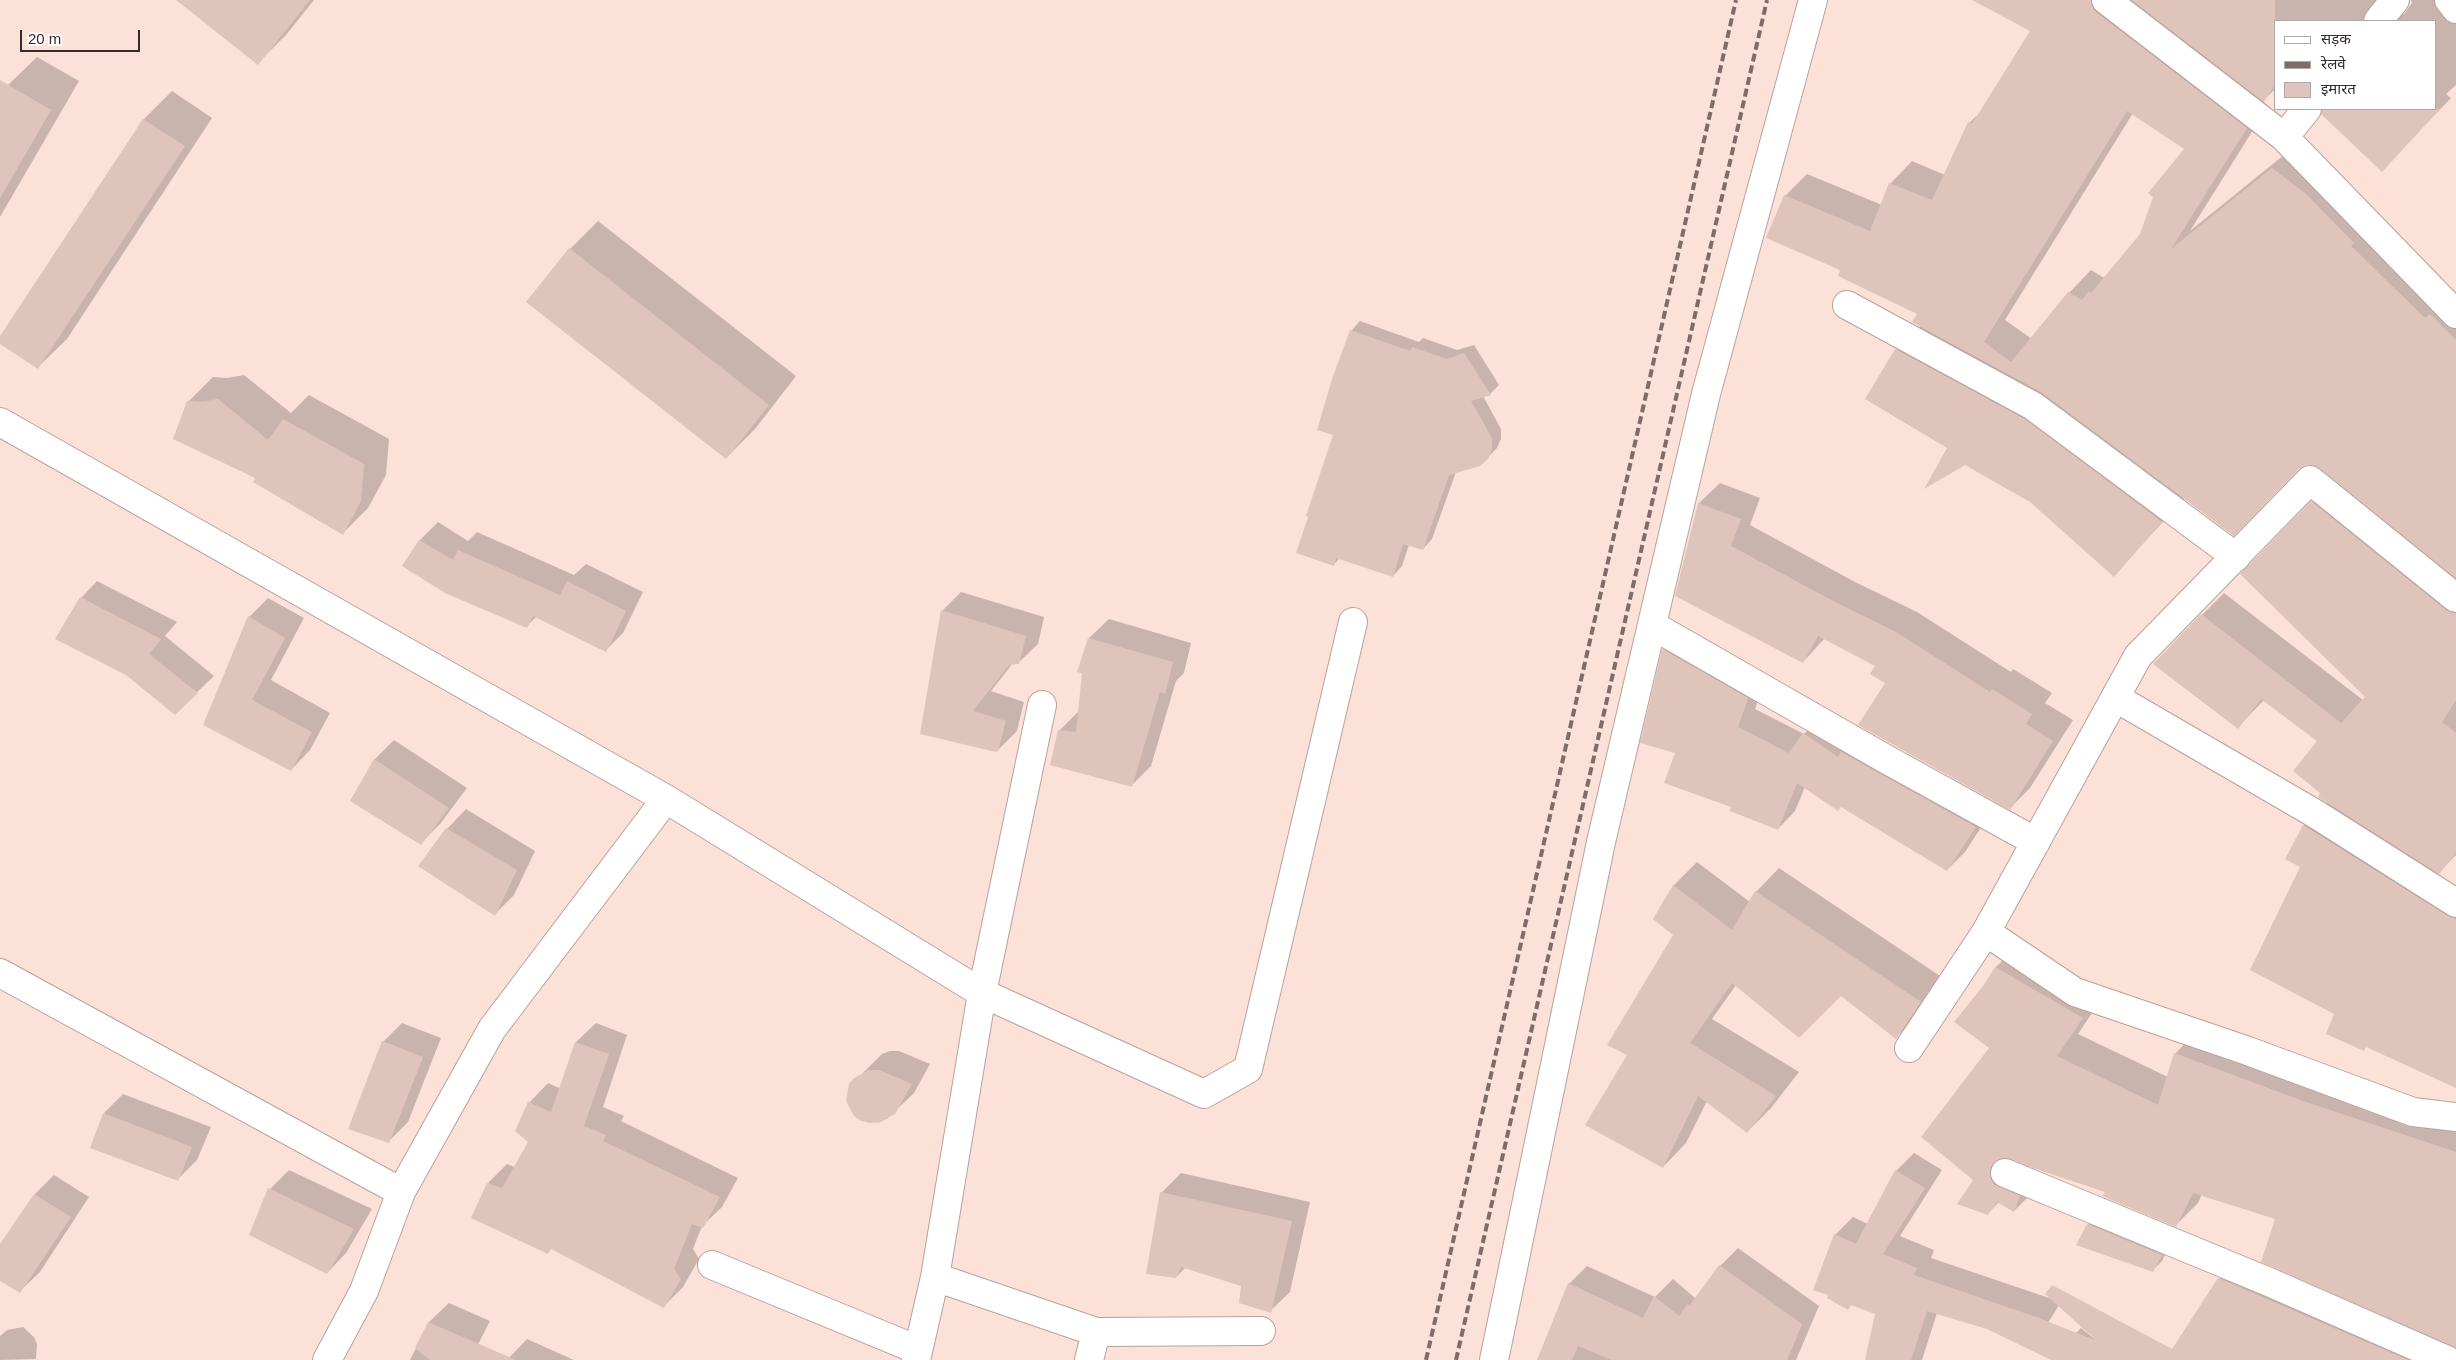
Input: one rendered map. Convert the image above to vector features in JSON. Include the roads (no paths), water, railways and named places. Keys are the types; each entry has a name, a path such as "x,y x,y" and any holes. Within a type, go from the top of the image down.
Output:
{"street":[{"path":"1494,1360 1601,842 1706,394 1813,0"},
{"path":"2106,0 2284,137 2456,314"},
{"path":"2379,20 2395,0"},
{"path":"2449,0 2456,8"},
{"path":"2284,137 2306,110"},
{"path":"1847,305 2033,406 2236,557"},
{"path":"0,422 666,799 982,993 1204,1094 1248,1068 1353,622"},
{"path":"1909,1048 1986,932 2138,656 2310,480 2456,598"},
{"path":"1652,625 1884,758 2036,842"},
{"path":"2116,698 2314,813 2456,903"},
{"path":"712,1265 917,1355 934,1277 982,993 1042,705"},
{"path":"327,1360 364,1291 401,1192 492,1028 666,799"},
{"path":"1986,932 2076,992 2248,1051 2412,1112 2456,1117"},
{"path":"0,973 401,1192"},
{"path":"2005,1173 2269,1282 2447,1360"},
{"path":"934,1277 1096,1332 1262,1331"},
{"path":"1089,1360 1096,1332"}],"railway":[{"path":"1426,1360 1736,0"},
{"path":"1456,1360 1767,0"}]}
